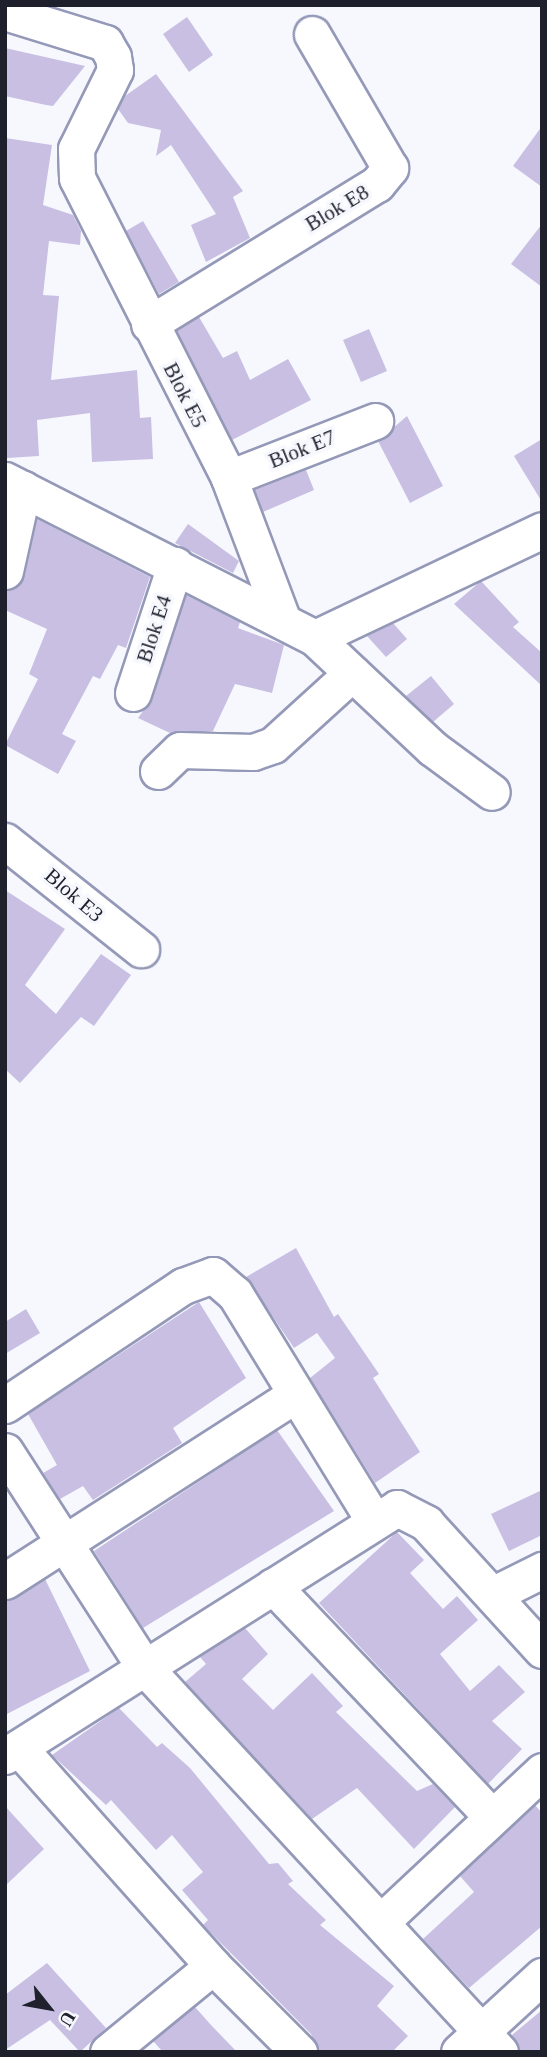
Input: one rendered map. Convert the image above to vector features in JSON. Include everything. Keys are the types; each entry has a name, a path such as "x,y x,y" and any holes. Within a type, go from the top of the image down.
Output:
{"street":[{"name":"Blok E5","path":"5,12 106,43 115,70 76,149 77,178 229,478 282,618"},
{"name":"Blok E8","path":"149,324 377,184 390,168 313,34"},
{"name":"Blok E7","path":"229,478 375,421"},
{"path":"5,571 14,484 282,618 315,638 432,748 492,792"},
{"path":"315,638 542,530"},
{"name":"Blok E4","path":"133,693 175,565"},
{"path":"158,771 180,750 253,752 273,745 352,673"},
{"name":"Blok E3","path":"5,841 141,949"},
{"path":"5,1405 183,1286 214,1275 235,1294 293,1396 373,1519"},
{"path":"5,1581 293,1396"},
{"path":"5,1451 62,1544 145,1668 383,1920 480,2045 542,1976"},
{"path":"299,2052 213,1966 12,1752 373,1519 397,1508 411,1513 494,1594 542,1650"},
{"path":"494,1594 542,1570"},
{"path":"273,1586 492,1817"},
{"path":"383,1920 542,1771"},
{"path":"108,2052 213,1966"}],"building":[{"path":"187,17 213,55 189,72 163,34"},
{"path":"5,48 85,66 53,106 5,96"},
{"path":"156,74 243,191 233,197 250,238 206,262 191,225 216,214 171,145 156,156 161,130 128,123 118,109 125,96"},
{"path":"542,126 542,187 513,166"},
{"path":"5,138 52,145 43,205 73,215 81,231 80,245 49,241 43,295 59,296 51,380 137,370 140,418 151,417 153,459 92,462 90,413 37,420 39,456 7,458"},
{"path":"143,221 179,282 159,294 126,231"},
{"path":"542,224 542,287 511,264"},
{"path":"199,317 223,358 237,351 250,380 288,359 311,400 232,440 177,331"},
{"path":"369,329 387,371 361,382 343,340"},
{"path":"407,416 443,486 410,503 378,441"},
{"path":"542,439 542,502 514,456"},
{"path":"306,470 314,490 263,512 255,490"},
{"path":"37,519 150,577 126,648 118,645 100,679 93,676 62,734 76,741 58,774 5,745 38,679 29,674 47,629 5,610 5,591 25,575"},
{"path":"188,524 239,561 233,573 175,543"},
{"path":"481,581 519,622 513,627 542,653 542,686 454,604"},
{"path":"186,595 240,622 238,628 284,645 272,693 235,684 213,731 170,733 138,718 152,699"},
{"path":"393,623 407,639 386,657 367,636"},
{"path":"431,676 454,704 433,722 406,696"},
{"path":"5,890 65,929 25,985 56,1014 101,954 131,975 94,1026 81,1017 20,1083 5,1069"},
{"path":"296,1248 334,1317 338,1314 379,1374 373,1378 420,1452 375,1483 310,1378 335,1358 317,1333 294,1348 246,1277"},
{"path":"199,1302 246,1378 173,1428 182,1443 93,1500 83,1486 60,1499 43,1473 57,1465 28,1414"},
{"path":"26,1309 40,1333 5,1354 5,1322"},
{"path":"277,1430 334,1511 143,1628 94,1551"},
{"path":"542,1490 542,1535 509,1551 491,1514"},
{"path":"397,1532 424,1560 410,1573 443,1609 457,1596 478,1620 440,1654 470,1691 499,1665 525,1692 492,1721 522,1749 488,1784 319,1603"},
{"path":"45,1579 90,1671 5,1715 5,1601"},
{"path":"245,1628 268,1654 242,1679 273,1710 312,1673 343,1706 336,1712 417,1791 433,1784 455,1807 414,1849 357,1788 312,1819 185,1682 206,1664 200,1657"},
{"path":"119,1708 157,1747 162,1743 190,1768 269,1864 278,1863 293,1881 288,1884 326,1920 320,1925 394,1986 377,2006 408,2036 392,2052 319,2052 311,2034 203,1925 208,1920 182,1890 203,1872 172,1835 156,1850 111,1800 106,1805 52,1755"},
{"path":"535,1805 542,1813 542,1926 469,1988 423,1939 474,1892 460,1876"},
{"path":"5,1806 44,1849 5,1886"},
{"path":"47,1963 106,2028 80,2052 50,2020 5,2050 5,1995"},
{"path":"195,2007 237,2052 163,2052 153,2041"},
{"path":"542,2010 542,2052 520,2052 512,2035"}]}
